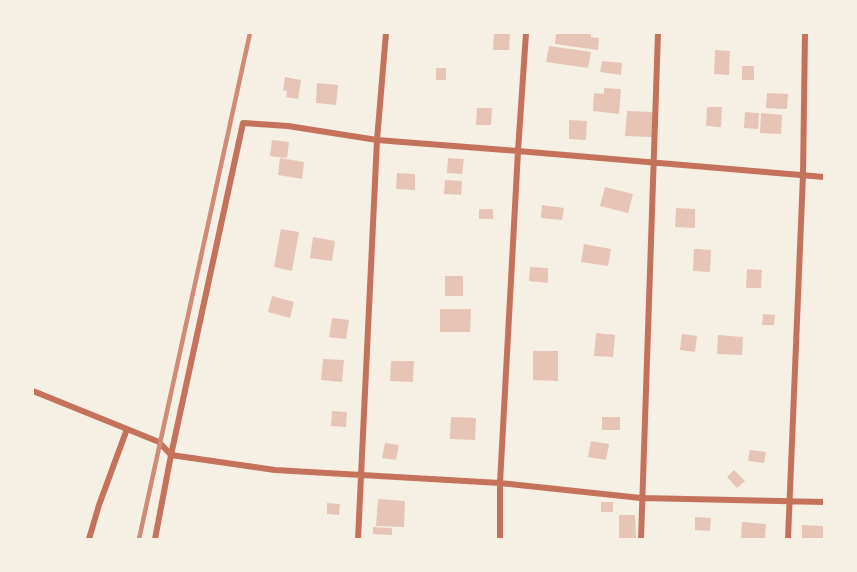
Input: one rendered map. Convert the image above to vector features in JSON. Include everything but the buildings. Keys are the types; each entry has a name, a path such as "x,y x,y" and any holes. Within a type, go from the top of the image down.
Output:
{"street":[{"path":"358,539 377,140 386,33"},
{"path":"500,539 500,483 526,33"},
{"path":"641,539 658,33"},
{"path":"788,539 803,175 805,33"},
{"path":"155,539 243,123 288,126 377,140 824,177"},
{"path":"33,391 159,442 171,455 275,470 500,483 641,498 824,502"},
{"path":"89,539 126,429"}],"railway":[{"path":"139,539 250,33"}]}
